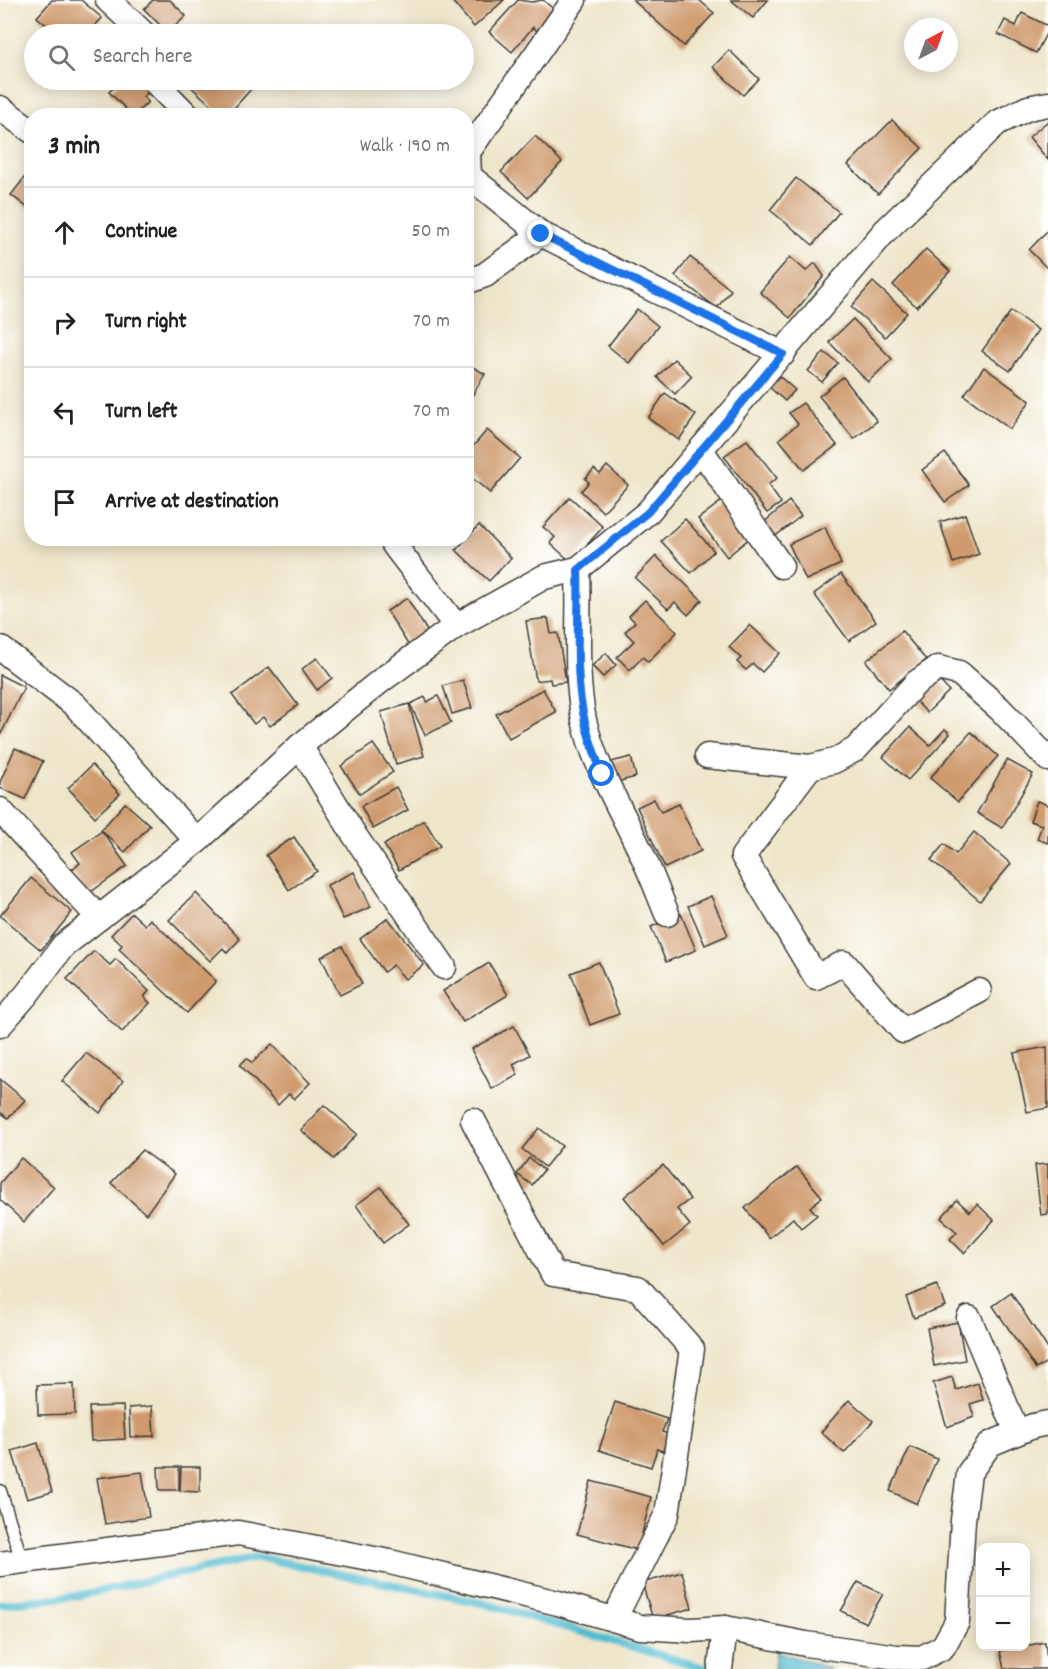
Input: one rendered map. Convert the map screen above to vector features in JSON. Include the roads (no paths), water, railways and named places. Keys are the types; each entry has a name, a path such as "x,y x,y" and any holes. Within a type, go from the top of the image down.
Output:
{"street":[{"path":"108,0 133,24"},
{"path":"474,143 573,1"},
{"path":"163,90 180,108"},
{"path":"0,1025 63,946 197,841 300,746 383,679 456,626 543,577 578,570 648,512 885,231 998,123 1028,108 1048,104"},
{"path":"0,108 24,125"},
{"path":"474,180 541,234 783,354"},
{"path":"474,279 485,275 541,234"},
{"path":"701,450 781,566"},
{"path":"395,546 456,626"},
{"path":"578,570 580,607 578,655 584,720 602,774 637,843 667,914"},
{"path":"0,648 75,705 197,841"},
{"path":"707,756 810,767 834,761 856,748 916,683 938,668 959,674 1000,709 1048,759"},
{"path":"300,746 355,836 444,967"},
{"path":"810,767 743,856 816,977 844,963 903,1031 979,991"},
{"path":"0,810 99,918"},
{"path":"473,1120 553,1274 638,1288 692,1349 667,1514 614,1619"},
{"path":"969,1318 1017,1432"},
{"path":"11,1562 238,1533 390,1562 640,1627 691,1630 725,1628 806,1644 897,1657 922,1658 943,1647 957,1622 963,1520 969,1473 990,1444 1033,1426 1048,1423"},
{"path":"720,1669 725,1628"}],"lane":[{"path":"0,1491 11,1562"}],"water":[{"path":"776,1651 831,1669 774,1669"}],"waterway":[{"path":"0,1604 76,1596 257,1557 482,1603 708,1669"}]}
